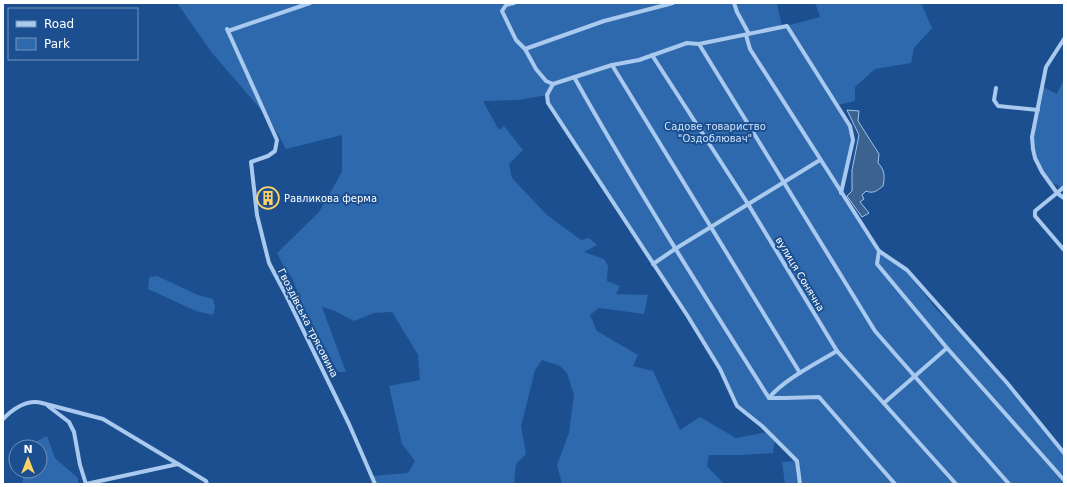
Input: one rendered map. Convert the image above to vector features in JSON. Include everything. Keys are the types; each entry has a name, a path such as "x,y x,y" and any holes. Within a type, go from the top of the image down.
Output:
{"street":[{"name":"Гвоздівська трясовина","path":"310,3 228,30 277,140 275,151 268,156 252,162 257,215 269,263 349,424 375,484"},
{"path":"514,3 506,5 502,11 516,40 525,49 536,69 546,82 553,84 612,65 639,60 687,43 699,44 787,26 850,126 853,140 841,193"},
{"path":"525,49 604,21 673,3"},
{"path":"734,3 747,35 750,49 879,251 907,270 1008,384 1064,453"},
{"path":"1064,39 1046,67 1032,137 1035,158 1042,172 1057,192 1064,198"},
{"path":"699,44 875,331 1009,484"},
{"name":"вулиця Сонячна","path":"652,55 748,204 837,351 956,484"},
{"path":"612,65 800,373"},
{"path":"574,77 614,149 769,398"},
{"path":"553,84 547,95 548,103 720,369 737,406 762,426 797,461 800,484"},
{"path":"996,88 994,100 998,106 1038,110"},
{"path":"653,264 820,160"},
{"path":"1064,187 1035,211 1035,216 1064,250"},
{"path":"879,251 877,264 946,348 1064,480"},
{"path":"884,403 946,348"},
{"path":"769,398 773,393 800,373 837,351"},
{"path":"769,398 819,397 895,484"},
{"path":"4,419 10,412 22,405 36,402 103,419 206,481 207,484"},
{"path":"42,403 69,422 74,432 80,464 86,484 178,464"}],"green space":[{"name":"Садове товариство \"Оздоблювач\"","path":"177,3 777,3 782,27 820,17 816,5 812,3 921,3 932,28 914,48 911,63 875,69 855,87 855,101 837,105 850,126 853,140 841,193 879,251 888,255 907,272 937,310 971,342 1064,453 1064,473 1060,475 1064,480 1064,484 785,484 782,462 796,461 775,439 773,453 709,455 707,466 724,484 562,484 557,465 569,433 574,395 567,373 560,366 542,360 535,370 521,426 526,454 516,464 514,484 375,484 372,476 408,473 415,461 402,444 389,386 420,380 418,355 392,312 374,313 354,321 333,310 322,307 346,372 338,372 304,308 292,278 284,267 277,253 319,212 342,172 342,135 286,149 270,120 212,53","holes":["547,95 548,103 720,369 737,406 768,432 736,438 700,417 680,430 653,371 633,366 638,355 597,331 590,315 599,308 644,314 648,295 616,294 620,286 607,281 608,266 604,259 584,252 597,245 589,238 581,240 547,215 512,178 509,164 523,150 504,126 499,130 483,101 518,100"]},
{"path":"1064,79 1064,191 1056,184 1052,185 1035,158 1032,143 1043,87 1057,94"},
{"path":"157,276 198,295 213,299 215,307 213,315 196,311 148,289 149,277"},
{"path":"47,436 55,458 78,478 78,484 24,484 22,482 23,479 48,479 48,439 41,439"}],"shaded area":[{"path":"847,110 859,111 858,121 879,154 878,163 884,174 883,186 875,192 866,191 862,195 864,199 860,202 869,213 862,217 847,196 852,191 852,170 859,135"}],"place":[{"name":"Равликова ферма","path":"268,198"}]}
